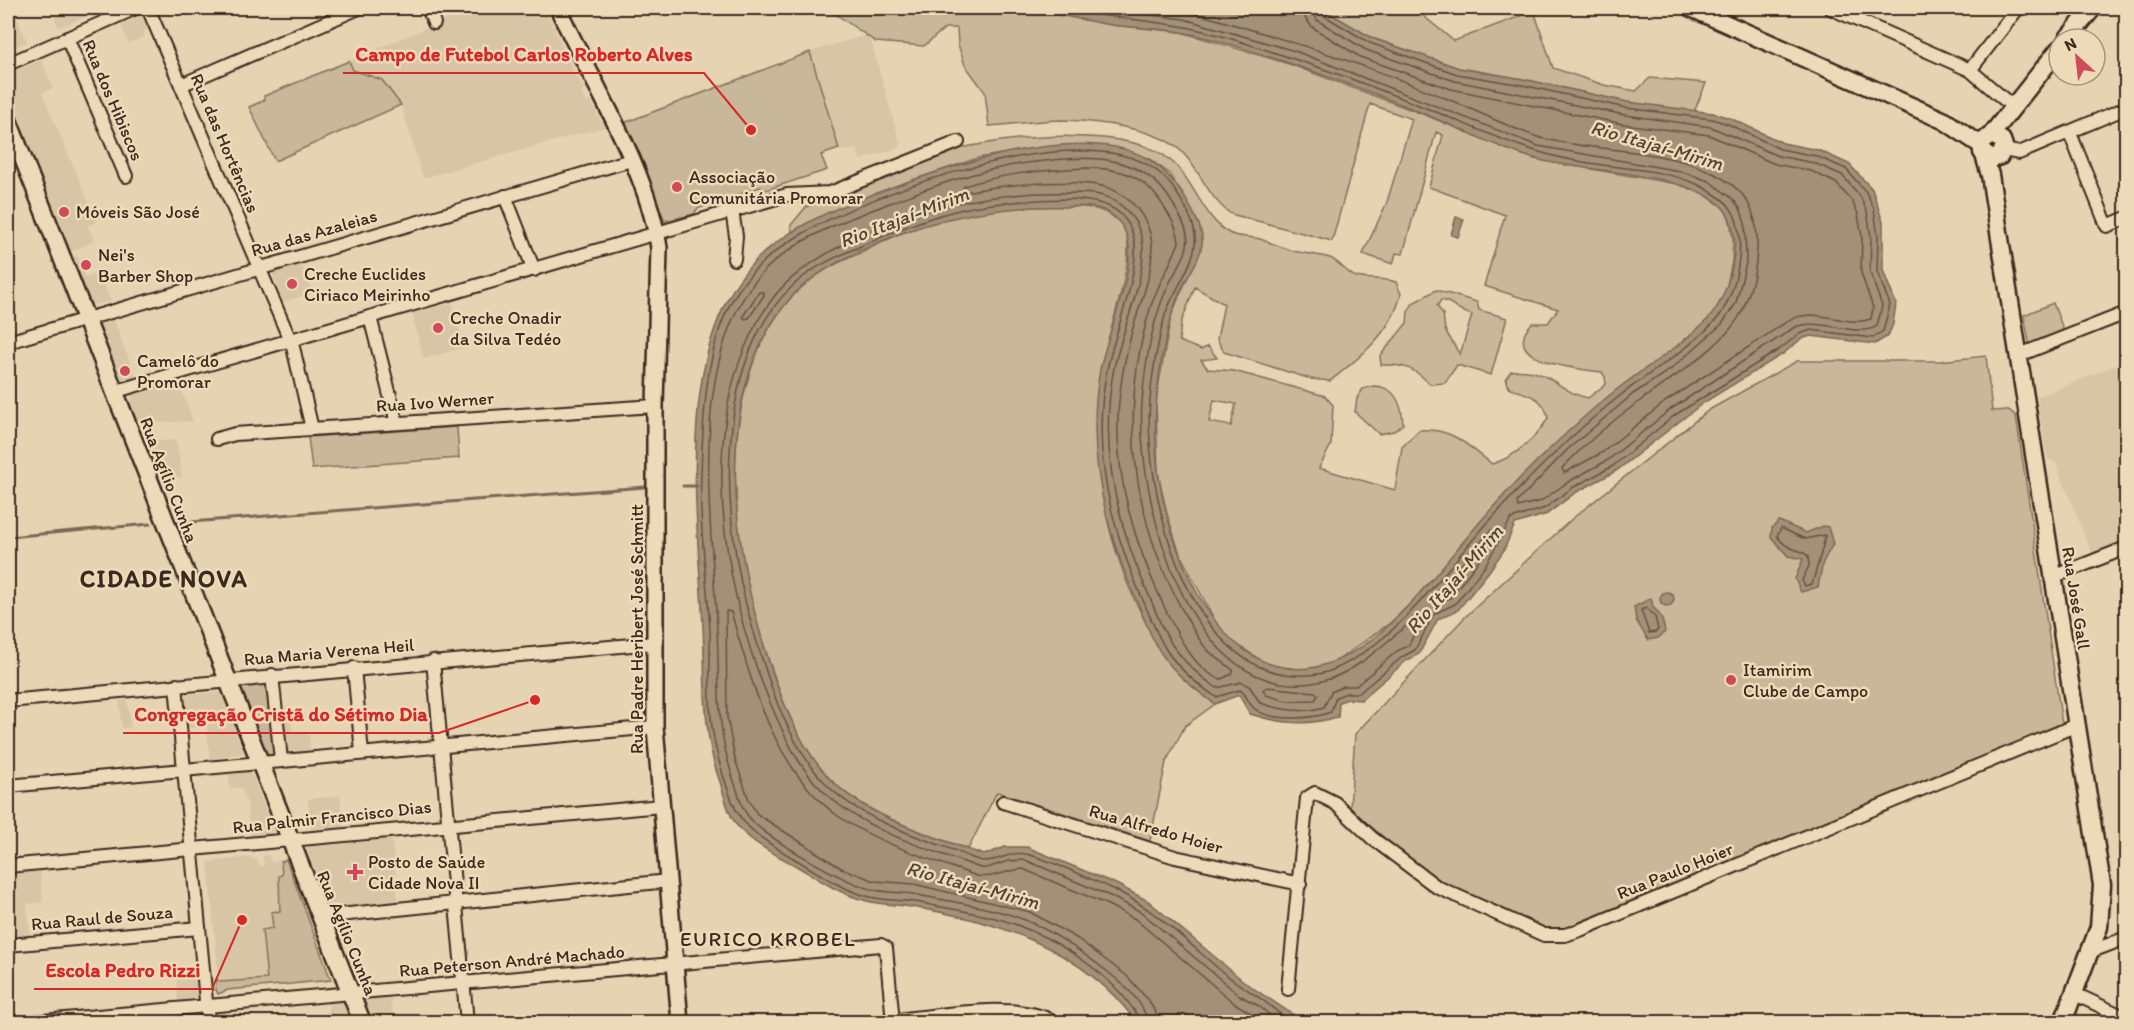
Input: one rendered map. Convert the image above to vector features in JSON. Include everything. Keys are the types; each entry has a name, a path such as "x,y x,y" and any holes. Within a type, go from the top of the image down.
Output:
{"main road":[{"path":"1691,8 1992,146 2002,120 2047,64"},
{"path":"2077,27 2093,8"},
{"name":"Rua Agílio Cunha","path":"8,120 362,1023"},
{"name":"Rua José Gall","path":"1992,146 1990,175 2102,885 2099,927 2092,951 2063,1023"}],"street":[{"path":"8,64 136,8"},
{"name":"Rua das Hortências","path":"148,8 290,340 312,429"},
{"path":"181,85 359,8"},
{"path":"428,8 434,23"},
{"name":"Rua Padre Heribert José Schmitt","path":"558,8 631,160 657,234 659,295 656,406 655,727 680,1023"},
{"path":"1830,8 1970,70 2012,106"},
{"path":"1970,70 2018,8"},
{"name":"Rua dos Hibiscos","path":"67,38 126,176"},
{"path":"1992,146 2019,153 2127,108"},
{"path":"2070,133 2107,226 2127,218"},
{"path":"113,392 787,195 830,193 958,142"},
{"name":"Rua das Azaleias","path":"8,342 631,160"},
{"path":"505,196 534,270"},
{"path":"732,211 736,236 734,259"},
{"path":"2017,356 2127,313"},
{"path":"370,317 397,423"},
{"name":"Rua Ivo Werner","path":"217,440 235,434 656,406"},
{"path":"2053,577 2127,548"},
{"name":"Rua Maria Verena Heil","path":"8,701 272,675 654,643"},
{"path":"433,662 467,1023"},
{"path":"354,668 362,753"},
{"path":"272,675 280,760"},
{"path":"176,685 208,1023"},
{"name":"Rua Paulo Hoier","path":"1300,884 1307,798 1315,793 1335,803 1372,838 1437,887 1544,935 1565,935 2077,725"},
{"path":"8,786 655,727"},
{"name":"Rua Alfredo Hoier","path":"1003,802 1175,857 1300,884"},
{"name":"Rua Palmir Francisco Dias","path":"8,866 448,823 661,806"},
{"path":"320,917 668,881"},
{"path":"1288,989 1300,884"},
{"name":"Rua Raul de Souza","path":"8,945 199,928"},
{"path":"2092,951 2127,938"},
{"name":"Rua Peterson André Machado","path":"32,1023 881,945 886,948 893,1022"},
{"path":"2075,994 2127,1018"},
{"path":"879,1023 1013,1010 1043,1016 1054,1023"}],"shaded area":[{"path":"8,8 13,8 27,42 8,50"},
{"path":"50,8 106,8 59,28"},
{"path":"473,8 545,8 575,75 584,88 581,92 585,101 591,102 604,127 423,178 401,105 382,80 353,70 349,61"},
{"path":"827,8 1026,8 1113,25 1181,32 1289,64 1534,159 1677,184 1702,193 1723,207 1729,216 1733,239 1732,262 1724,299 1711,317 1662,359 1625,384 1518,481 1411,603 1390,623 1331,665 1305,670 1268,665 1222,634 1180,554 1167,514 1158,473 1156,400 1171,316 1202,244 1199,225 1170,174 1148,158 1099,146 1024,150 978,158 898,185 792,232 791,225 806,207 962,148 1009,140 1069,136 1128,142 1152,149 1178,168 1212,218 1229,233 1260,239 1286,249 1330,258 1356,277 1396,282 1401,294 1390,321 1382,333 1330,381 1311,379 1224,352 1217,339 1224,304 1195,287 1181,323 1179,341 1201,350 1208,346 1217,358 1201,360 1208,369 1234,371 1325,396 1333,405 1331,445 1319,468 1395,490 1402,447 1419,430 1441,432 1459,439 1492,464 1516,452 1538,432 1548,418 1546,411 1534,397 1509,388 1506,378 1511,371 1525,371 1545,376 1569,391 1588,398 1606,384 1602,372 1576,369 1545,361 1532,355 1525,347 1524,336 1532,323 1548,323 1558,309 1484,286 1505,215 1429,187 1443,135 1436,132 1403,254 1396,253 1393,264 1363,254 1387,202 1412,119 1370,104 1332,241 1231,214 1217,201 1183,153 1173,144 1159,137 1109,124 1062,120 989,126 985,92 965,65 958,44 957,28 945,28 924,46 876,42","holes":["1214,400 1236,404 1231,426 1209,422"]},
{"path":"1321,8 1429,8 1421,14 1454,41 1534,11 1553,68 1604,85 1636,91 1650,78 1706,83 1694,112 1627,102 1523,79 1459,68 1372,38"},
{"path":"141,16 148,29 143,31 145,36 128,43 121,25"},
{"path":"869,34 901,147 860,160 857,149 841,151 839,149 810,52"},
{"path":"810,52 839,149 821,155 827,170 766,190 760,187 697,209 694,214 665,221 624,123"},
{"path":"41,60 53,88 42,93 97,222 88,226 94,241 70,252 8,95 8,74"},
{"path":"349,61 353,70 382,80 401,105 275,161 249,107 265,100 264,96"},
{"path":"1036,206 1096,209 1116,219 1124,228 1128,240 1128,257 1120,299 1100,374 1097,416 1098,462 1105,508 1117,554 1134,599 1156,639 1183,675 1215,704 1185,726 1166,762 1150,841 997,792 968,849 896,821 861,803 831,780 805,747 777,685 757,623 747,582 739,538 735,491 737,443 743,397 757,353 778,315 807,282 839,263 926,224 973,213"},
{"path":"78,256 85,277 99,272 111,302 91,305 73,258"},
{"name":"Creche Euclides Ciriaco Meirinho","path":"301,264 313,293 283,302 272,273"},
{"path":"1436,290 1477,302 1479,310 1507,318 1491,375 1457,365 1445,383 1430,384 1408,368 1381,365 1380,356 1407,323 1408,312 1413,303","holes":["1441,300 1472,315 1460,355 1445,330 1443,314 1437,306"]},
{"name":"Creche Onadir da Silva Tedéo","path":"452,303 465,347 424,359 412,314"},
{"path":"2053,303 2065,334 2030,348 2024,315"},
{"path":"113,318 136,378 122,382 118,380 98,326 100,322"},
{"name":"Itamirim Clube de Campo","path":"1986,356 1992,411 2009,410 2016,416 2062,724 2059,729 1555,932 1431,877 1350,809 1355,734 1465,617 1573,518 1709,410 1797,361 1939,361"},
{"path":"2126,361 2126,543 2093,556 2056,463 2047,458 2037,397"},
{"path":"178,381 193,421 138,424 130,401 133,395"},
{"path":"1373,386 1387,389 1399,403 1403,424 1394,431 1379,434 1355,412 1357,398 1363,389"},
{"path":"457,427 459,458 312,469 308,437"},
{"path":"176,440 182,477 159,478 145,442"},
{"path":"267,684 273,755 266,755 239,687"},
{"path":"220,692 244,753 210,759 207,727 188,728 185,695"},
{"path":"127,700 131,728 122,728 119,701"},
{"path":"290,717 293,733 309,732 310,750 287,753 284,718"},
{"path":"250,771 271,823 272,834 250,836 247,804 242,789 240,787 230,789 228,774"},
{"path":"340,796 343,827 311,829 308,799"},
{"name":"Posto de Saúde Cidade Nova II","path":"392,839 398,901 337,907 327,903 306,847"},
{"path":"263,856 270,857 271,863 283,860 285,875 279,879 280,912 273,928 262,930 267,979 219,982 208,862 251,857 258,861 259,866 264,866"},
{"path":"286,859 331,980 228,990 218,994 215,988 217,979 220,982 267,979 262,930 273,928 271,912 280,911 279,876 282,875 281,862"},
{"path":"40,871 43,902 27,904 30,935 14,936 12,905 8,905 8,874"},
{"path":"195,968 197,998 178,1001 176,969"},
{"path":"391,997 393,1022 373,1022 365,1000"},
{"path":"328,1003 344,1003 352,1022 330,1022"}],"water":[{"name":"Rio Itajaí-Mirim","path":"1026,8 1321,8 1372,38 1459,68 1523,79 1627,102 1713,113 1730,118 1783,143 1818,150 1849,164 1872,189 1883,222 1883,270 1896,304 1893,324 1888,336 1875,344 1811,336 1801,339 1783,354 1703,403 1616,471 1575,493 1547,514 1515,524 1504,550 1490,570 1458,610 1438,619 1419,654 1406,661 1361,700 1348,699 1339,702 1338,717 1305,723 1283,722 1250,714 1239,695 1215,704 1174,670 1159,650 1150,632 1116,549 1101,491 1095,431 1100,370 1123,292 1129,262 1126,234 1115,217 1104,210 1093,207 1035,207 978,213 928,224 859,251 837,263 816,276 784,306 761,343 746,384 738,427 735,472 738,517 744,562 764,646 790,717 818,765 845,793 863,805 923,833 984,855 1005,847 1027,847 1116,884 1148,901 1247,984 1304,1022 1136,1022 1115,997 1091,975 1036,942 975,920 873,902 843,893 760,846 736,824 727,807 714,763 707,725 695,485 696,434 701,384 712,337 730,294 757,259 790,233 849,203 934,173 1011,152 1064,145 1090,144 1115,147 1141,155 1151,161 1161,168 1178,187 1198,221 1202,238 1199,255 1181,290 1172,314 1158,387 1155,433 1157,463 1164,505 1173,534 1198,594 1215,621 1236,643 1260,659 1287,668 1314,667 1339,659 1363,645 1386,627 1408,606 1497,503 1545,453 1607,397 1677,346 1707,320 1715,310 1728,282 1734,250 1734,234 1723,208 1708,196 1688,187 1638,175 1528,157 1371,92 1239,47 1180,32 1111,25"},
{"path":"1456,217 1464,219 1458,237 1451,235"},
{"path":"1779,521 1806,533 1823,526 1828,527 1833,544 1823,562 1818,587 1801,592 1795,579 1803,559 1788,556 1771,537 1772,528"},
{"path":"1667,592 1672,594 1674,599 1672,604 1667,606 1662,604 1660,599 1662,594"},
{"path":"1651,598 1665,632 1658,638 1648,640 1636,620 1634,607"},
{"path":"1494,1018 1581,1021 1590,1022 1450,1022"}],"waterway":[{"path":"683,486 697,486"},
{"path":"177,523 645,487"},
{"path":"8,537 150,524"}],"place":[{"name":"Campo de Futebol Carlos Roberto Alves","path":"751,130"},
{"name":"Associação Comunitária Promorar","path":"677,187"},
{"name":"Móveis São José","path":"64,212"},
{"name":"Nei's Barber Shop","path":"86,265"},
{"name":"Creche Euclides Ciriaco Meirinho","path":"292,284"},
{"name":"Creche Onadir da Silva Tedéo","path":"438,328"},
{"name":"Camelô do Promorar","path":"125,371"},
{"name":"Itamirim Clube de Campo","path":"1731,680"},
{"name":"Congregação Cristã do Sétimo Dia","path":"535,700"},
{"name":"Posto de Saúde Cidade Nova II","path":"355,872"},
{"name":"Escola Pedro Rizzi","path":"242,920"}],"district":[{"name":"CIDADE NOVA","path":"164,578"},
{"name":"EURICO KROBEL","path":"768,938"}]}
